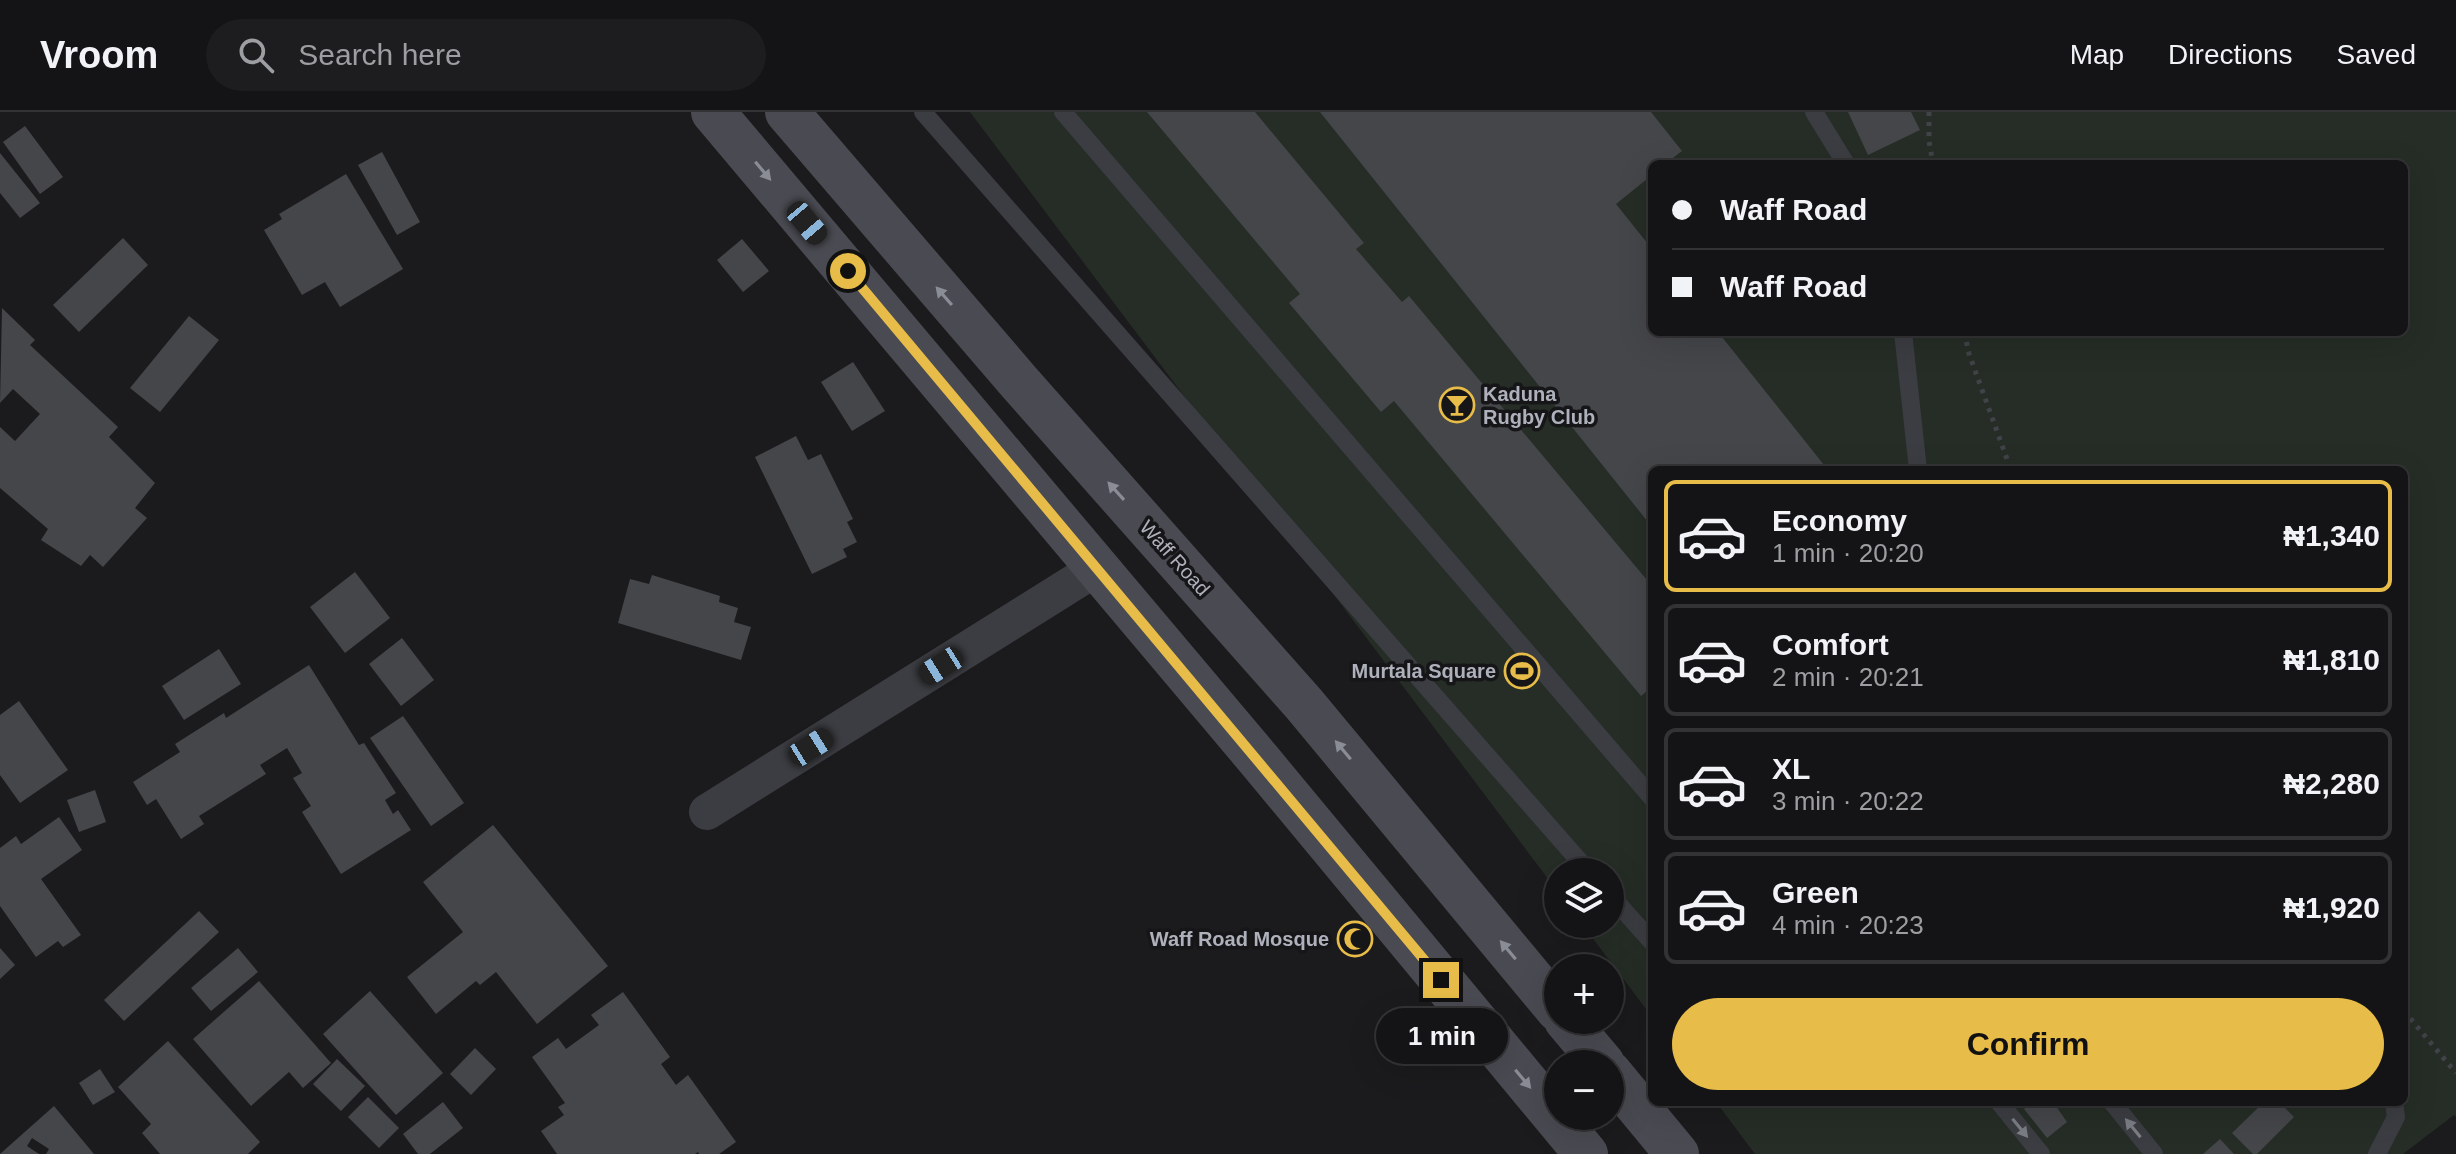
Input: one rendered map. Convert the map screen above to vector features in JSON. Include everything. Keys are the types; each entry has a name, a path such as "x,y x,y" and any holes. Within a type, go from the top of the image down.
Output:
{"street":[{"path":"713,112 1583,1153"},
{"name":"Waff Road","path":"787,112 1019,382 1304,704 1544,993"},
{"path":"707,812 1097,568"},
{"path":"1578,1034 1591,1050"},
{"path":"1624,1090 1677,1154"}],"lane":[{"path":"923,112 1577,858"},
{"path":"1063,112 1648,793"},
{"path":"1814,112 1844,160"},
{"path":"1903,336 1918,466"},
{"path":"1624,911 1648,938"},
{"path":"2002,1106 2041,1154"},
{"path":"2115,1106 2154,1154"},
{"path":"2377,1154 2396,1117 2395,1106"}],"path":[{"path":"1929,112 1932,160"},
{"path":"1966,336 1968,351 2010,466"},
{"path":"2408,1016 2456,1073"}],"shaded area":[{"name":"Murtala Square","path":"970,112 2456,112 2456,1117 2454,1115 2403,1154 1755,1154 1719,1106 2408,1106 2408,466 1648,466 1648,1012 1624,980 1624,954 1605,954 1593,938 1624,938 1624,858 1544,858 1544,873"}],"building":[{"path":"1147,112 1255,112 1364,243 1356,249 1402,302 1409,296 1648,581 1648,690 1641,696 1394,401 1381,412 1289,303 1300,294"},
{"path":"1320,112 1651,112 1682,151 1670,160 1648,160 1648,178 1616,204 1648,244 1648,336 1721,336 1825,466 1648,466 1648,522"},
{"path":"1848,112 1911,112 1920,130 1868,155"},
{"path":"25,126 63,177 40,194 3,142"},
{"path":"382,152 420,222 397,235 358,165"},
{"path":"0,153 40,203 20,218 0,193"},
{"path":"346,174 403,269 340,307 325,282 302,295 264,230 282,219 279,214"},
{"path":"123,238 148,265 79,332 53,305"},
{"path":"742,239 769,271 743,292 717,260"},
{"path":"2,308 35,340 30,345 118,427 109,437 155,483 135,508 147,518 103,567 90,555 81,566 41,540 48,529 0,488 0,427 15,441 40,414 13,389 0,403"},
{"path":"189,316 219,340 160,412 130,388"},
{"path":"853,362 885,411 852,431 821,382"},
{"path":"796,436 808,460 821,454 853,519 847,522 857,542 843,549 847,557 812,574 755,457"},
{"path":"355,572 390,618 345,653 310,607"},
{"path":"652,575 720,596 719,602 738,608 734,622 751,627 741,660 618,623 630,579 649,584"},
{"path":"402,638 434,680 401,706 369,664"},
{"path":"219,649 241,684 184,720 162,686"},
{"path":"309,665 359,745 364,743 396,793 385,800 393,814 398,810 411,830 341,874 302,812 311,806 293,778 302,773 287,748 260,765 266,774 199,816 204,824 181,839 156,799 147,805 133,782 180,752 175,744 224,713 226,718"},
{"path":"19,701 68,770 20,803 0,775 0,715"},
{"path":"403,716 464,803 431,826 370,738"},
{"path":"95,790 106,822 79,832 67,800"},
{"path":"59,817 82,850 41,879 81,935 63,947 58,941 36,957 0,906 0,848 16,836 21,844"},
{"path":"493,825 608,966 537,1024 496,972 480,985 476,981 436,1014 407,977 463,932 423,882"},
{"path":"199,911 219,932 124,1021 104,1000"},
{"path":"0,948 15,965 0,979"},
{"path":"238,948 258,972 211,1011 191,988"},
{"path":"259,981 331,1063 303,1088 289,1072 251,1106 193,1039"},
{"path":"370,991 443,1073 396,1115 323,1034"},
{"path":"623,992 670,1057 661,1064 676,1085 688,1075 736,1142 719,1154 557,1154 541,1131 564,1115 558,1107 565,1103 532,1057 558,1038 566,1049 599,1025 591,1015"},
{"path":"168,1041 260,1142 248,1154 160,1154 142,1133 151,1124 118,1087"},
{"path":"475,1048 496,1069 471,1095 450,1074"},
{"path":"337,1059 365,1086 341,1111 313,1084"},
{"path":"100,1069 115,1092 93,1105 79,1083"},
{"path":"368,1097 399,1128 379,1148 348,1117"},
{"path":"443,1102 463,1128 430,1154 418,1154 403,1134"},
{"path":"54,1106 94,1154 46,1154 49,1149 32,1138 27,1146 39,1154 0,1154"},
{"path":"2027,1106 2056,1106 2067,1122 2047,1138 2024,1109"},
{"path":"2260,1106 2283,1106 2294,1117 2257,1154 2253,1154 2232,1133"},
{"path":"2220,1139 2234,1154 2203,1154"}],"place":[{"name":"Kaduna Rugby Club","path":"1457,405"},
{"name":"Murtala Square","path":"1522,671"},
{"name":"Waff Road Mosque","path":"1355,939"}],"route":[{"path":"848,271 1441,980"}]}
